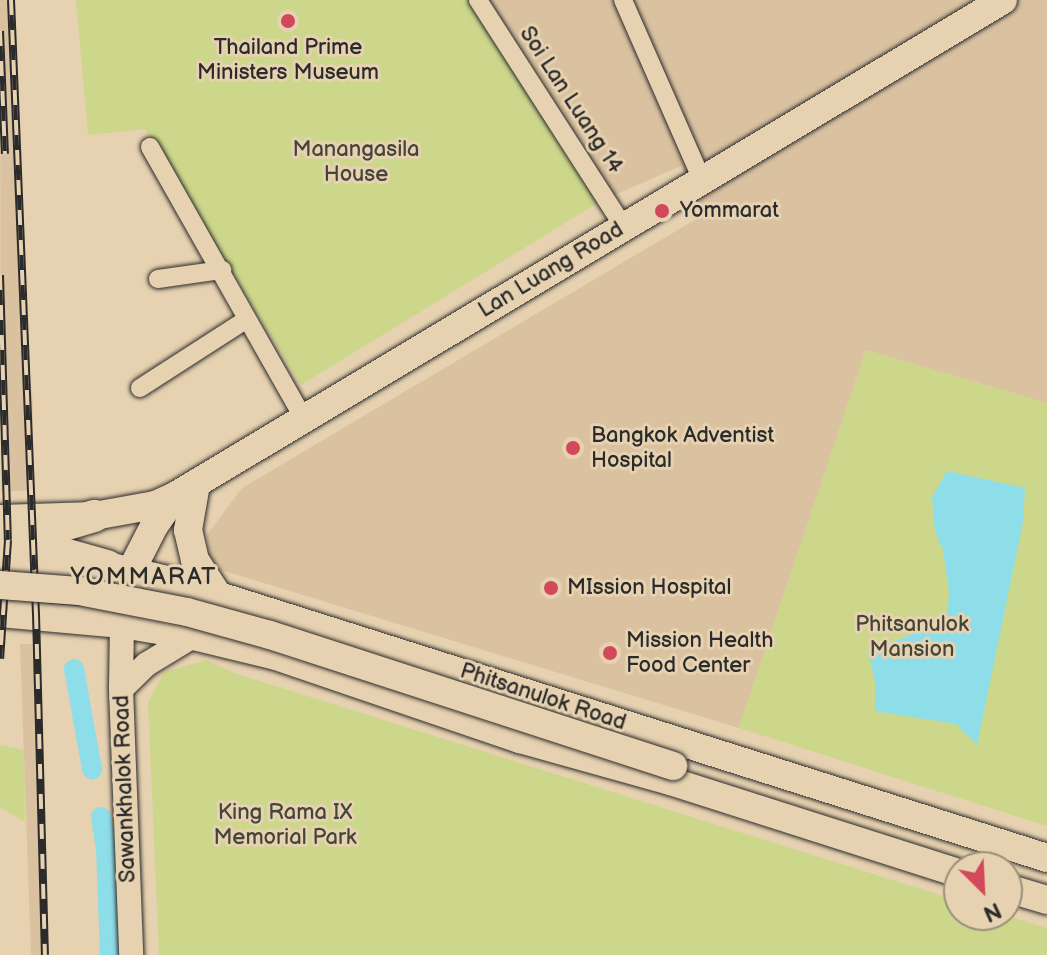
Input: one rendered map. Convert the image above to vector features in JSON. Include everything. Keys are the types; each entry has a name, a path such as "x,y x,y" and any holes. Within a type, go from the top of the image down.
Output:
{"highway":[{"path":"9,545 94,516"},
{"path":"9,545 119,569"}],"main road":[{"name":"Lan Luang Road","path":"122,624 119,569 185,490 1003,0"},
{"path":"94,516 155,505 185,490 188,530 195,560 217,594"},
{"path":"39,614 119,569"},
{"name":"Phitsanulok Road","path":"119,569 217,594 1047,858"},
{"path":"0,585 79,591 187,612 270,635 800,807 881,848"},
{"name":"Phitsanulok Road","path":"0,613 39,614 122,624 193,636 276,656 520,739 670,781 943,868"},
{"path":"1023,893 1047,900"}],"street":[{"name":"Soi Lan Luang 14","path":"478,0 624,227"},
{"path":"623,0 702,180"},
{"path":"150,147 304,419"},
{"path":"158,279 222,270"},
{"path":"140,388 247,319"},
{"name":"Sawankhalok Road","path":"122,624 121,689 131,955"},
{"path":"121,689 147,664 193,636"}],"shaded area":[{"path":"0,0 14,0 27,346 33,403 33,490 1,492"},
{"path":"471,0 1047,0 1047,403 866,350 739,728 211,567 207,535 242,488 698,218 681,166 599,202"},
{"path":"20,644 35,644 49,955 31,955"}],"green space":[{"name":"Manangasila House","path":"76,0 471,0 599,202 301,385 145,129 88,135"},
{"name":"Phitsanulok Mansion","path":"866,350 1047,403 1047,826 739,728"},
{"name":"King Rama IX Memorial Park","path":"207,660 234,673 943,896 943,931 1023,931 1023,921 1047,928 1047,955 159,955 148,703 164,672"},
{"path":"0,745 24,750 25,822 0,807"}],"water":[{"path":"947,471 1025,488 1023,522 977,745 956,724 875,711 875,681 868,651 947,621 949,592 943,550 935,532 932,497"}],"waterway":[{"path":"74,669 92,769"},
{"path":"101,817 106,847 110,955"}],"railway":[{"path":"11,0 36,614 45,955"},
{"path":"0,31 5,154"},
{"path":"0,275 8,540 0,659"}],"place":[{"name":"Thailand Prime Ministers Museum","path":"288,21"},
{"name":"Yommarat","path":"662,211"},
{"name":"Bangkok Adventist Hospital","path":"573,448"},
{"name":"MIssion Hospital","path":"551,588"},
{"name":"Mission Health Food Center","path":"610,653"}],"district":[{"name":"YOMMARAT","path":"144,577"}]}
